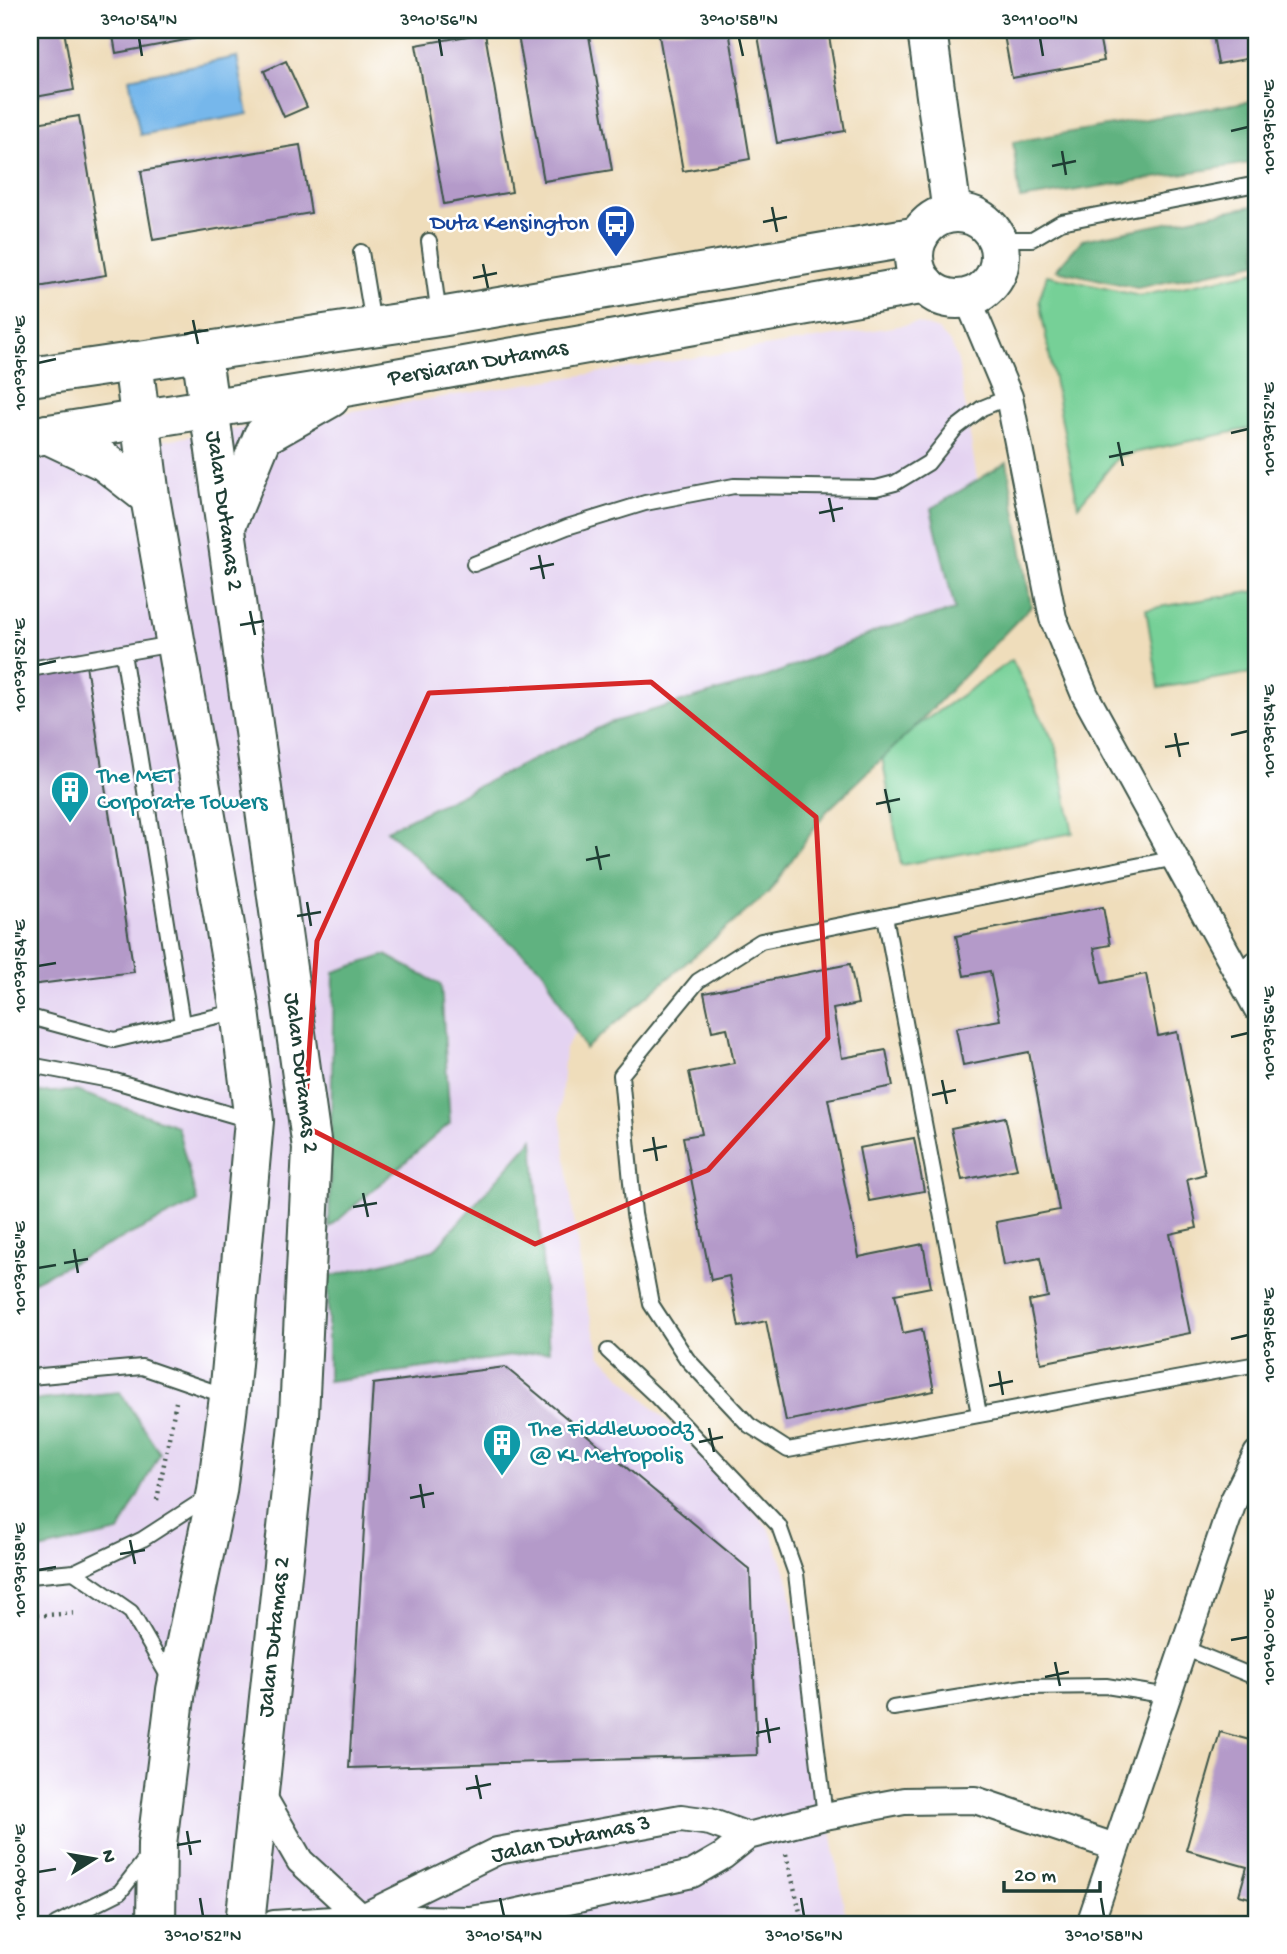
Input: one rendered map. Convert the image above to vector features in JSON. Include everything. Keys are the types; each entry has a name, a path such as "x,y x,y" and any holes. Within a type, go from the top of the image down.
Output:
{"street":[{"path":"927,30 952,213"},
{"path":"952,213 969,214 980,219 997,239 999,266 994,277 985,288 967,297 947,298 925,284 914,260 919,236 934,219 952,213"},
{"path":"30,377 440,317 919,236"},
{"name":"Persiaran Dutamas","path":"38,436 351,386 925,284"},
{"path":"967,297 1009,397 1053,618 1085,695 1176,858 1247,964 1257,1008"},
{"name":"Jalan Dutamas 2","path":"201,350 312,1147 299,1415 245,1924"},
{"path":"133,360 150,497 240,1010 254,1121 229,1397 217,1491 176,1690 157,1844 156,1924"},
{"path":"225,528 263,436 351,386"},
{"path":"38,436 104,461 150,497"},
{"path":"1090,1924 1233,1502 1257,1454"},
{"path":"259,1790 300,1861 358,1921"},
{"name":"Jalan Dutamas 3","path":"274,1924 469,1920 509,1914 692,1874 723,1856 748,1836 825,1816 904,1801 975,1800 1115,1847"},
{"name":"Jalan Dutamas 3","path":"358,1921 497,1851 681,1818 710,1822 748,1836"}],"lane":[{"path":"997,239 1032,239 1061,222 1257,184"},
{"path":"429,241 440,317"},
{"path":"361,252 373,325"},
{"path":"474,564 568,527 645,503 734,486 876,488 895,483 928,463 956,428 982,408 1009,397"},
{"path":"30,670 176,644"},
{"path":"123,653 182,1023"},
{"path":"1176,858 761,941 698,981 621,1075 634,1214 651,1304 696,1368 749,1425 789,1450 1257,1364"},
{"path":"885,916 979,1414"},
{"path":"30,1017 114,1041 240,1010"},
{"path":"30,1065 115,1081 254,1121"},
{"path":"608,1351 711,1452 779,1526 796,1574 825,1816"},
{"path":"30,1377 142,1367 229,1397"},
{"path":"30,1576 74,1572 143,1539 217,1491"},
{"path":"74,1572 131,1612 176,1690"},
{"path":"1184,1648 1257,1678"},
{"path":"893,1708 1024,1687 1106,1686 1169,1696"},
{"path":"56,1924 120,1892 157,1844"}],"path":[{"path":"143,1539 133,1531 160,1497 180,1380"},
{"path":"30,1616 78,1613"},
{"path":"779,1829 803,1924"}],"highlighted area":[{"path":"651,682 816,817 828,1038 708,1170 535,1244 304,1126 317,941 429,693"}],"shaded area":[{"path":"918,323 938,330 951,344 958,361 993,578 991,640 948,694 597,999 565,1048 560,1114 583,1288 600,1355 738,1492 770,1530 788,1578 847,1924 30,1924 30,461"}],"green space":[{"path":"1257,100 1257,162 1020,199 1013,142"},
{"path":"1257,205 1257,263 1137,288 1056,270 1082,240"},
{"path":"1257,271 1257,427 1119,456 1078,506 1039,300 1047,275 1140,296"},
{"path":"1007,462 1031,606 908,734 826,812 768,893 585,1049 543,970 485,921 387,830 609,723 767,677 882,629 955,610 931,509"},
{"path":"1257,591 1257,672 1159,688 1146,609"},
{"path":"1012,660 1056,746 1073,833 901,865 881,751"},
{"path":"386,955 441,985 450,1123 329,1228 334,972"},
{"path":"76,1091 177,1126 197,1202 30,1283 30,1093"},
{"path":"533,1139 549,1351 328,1381 328,1277 434,1250"},
{"path":"120,1392 160,1453 119,1532 30,1552 30,1401"}],"water":[{"path":"237,57 248,114 140,135 129,78"}],"building":[{"path":"30,30 64,30 74,90 30,98"},
{"path":"112,30 234,30 234,31 116,53"},
{"path":"517,30 588,30 612,170 544,181"},
{"path":"658,30 729,30 750,159 683,171"},
{"path":"757,30 828,30 845,131 777,143"},
{"path":"1003,30 1098,30 1104,61 1012,78"},
{"path":"1212,30 1257,30 1257,57 1218,64"},
{"path":"485,33 512,192 444,204 416,45"},
{"path":"286,61 307,107 284,117 264,71"},
{"path":"79,116 106,275 38,287 30,236 30,124"},
{"path":"300,145 311,213 153,240 141,171"},
{"name":"The MET Corporate Towers","path":"86,665 134,972 30,985 30,676"},
{"path":"1103,907 1110,945 1094,948 1102,983 1146,974 1158,1036 1177,1032 1205,1174 1187,1179 1197,1228 1170,1234 1190,1333 1041,1363 1029,1301 1048,1297 1040,1258 1004,1265 996,1222 1059,1210 1029,1052 963,1065 956,1028 1000,1020 990,971 964,976 956,936"},
{"path":"850,964 858,1004 833,1009 842,1058 886,1050 893,1086 828,1099 859,1257 923,1244 931,1287 895,1294 903,1333 922,1329 934,1391 786,1421 766,1321 739,1327 729,1276 711,1280 683,1137 702,1134 689,1072 734,1063 727,1028 712,1031 704,993"},
{"path":"1005,1117 1017,1169 962,1180 951,1128"},
{"path":"914,1138 924,1191 869,1201 859,1148"},
{"name":"The Fiddlewoodz @ KL Metropolis","path":"505,1367 750,1570 757,1755 349,1768 373,1384"},
{"path":"1220,1732 1257,1742 1257,1900 1239,1895 1247,1867 1186,1850"}],"place":[{"name":"Duta Kensington","path":"616,258"},
{"name":"The MET Corporate Towers","path":"70,824"},
{"name":"The Fiddlewoodz @ KL Metropolis","path":"502,1477"}]}
